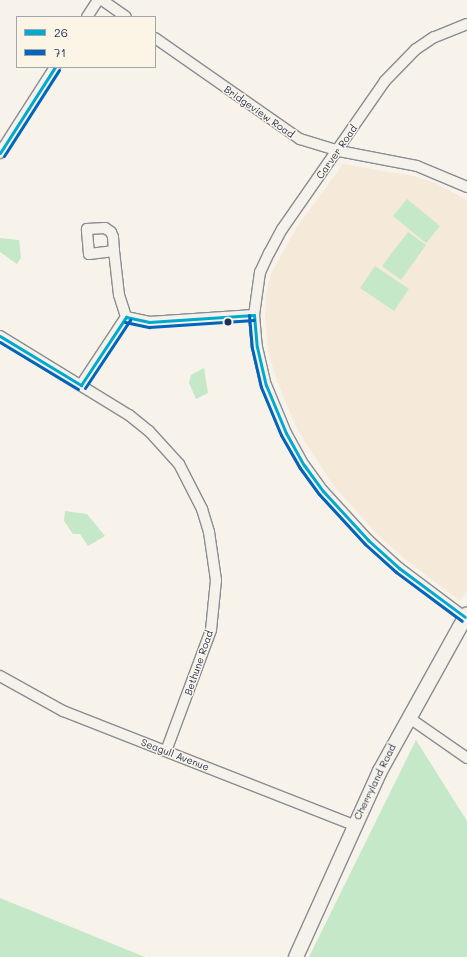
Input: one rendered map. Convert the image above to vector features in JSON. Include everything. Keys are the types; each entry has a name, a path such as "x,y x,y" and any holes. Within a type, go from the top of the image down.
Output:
{"street":[{"path":"88,16 98,0"},
{"path":"102,0 125,16"},
{"name":"Carver Road","path":"466,617 400,568 368,540 323,491 304,465 286,434 266,385 257,347 254,316 260,272 282,229 339,151 385,81 402,62 434,37 467,24"},
{"name":"Bridgeview Road","path":"156,39 280,127 307,142 339,151 416,166 467,187"},
{"path":"0,153 54,68"},
{"path":"114,251 119,295 126,317"},
{"path":"126,317 149,322 254,316"},
{"path":"81,385 126,317"},
{"name":"Bethune Road","path":"0,336 129,415 166,447 193,487 209,532 216,580 211,630 166,751"},
{"name":"Cherryland Road","path":"296,957 354,825 408,717 466,617"},
{"name":"Seagull Avenue","path":"0,676 63,711 354,825"},
{"path":"408,717 467,758"}],"shaded area":[{"path":"343,164 413,176 435,183 467,200 467,590 460,601 407,561 376,533 332,484 297,429 277,381 269,355 265,319 266,293 271,274 295,230"}],"green space":[{"path":"407,199 440,226 426,243 393,216"},
{"path":"408,232 426,245 401,280 382,266"},
{"path":"0,238 19,240 21,258 17,264 0,252"},
{"path":"375,266 409,289 394,311 360,288"},
{"path":"204,368 208,393 196,399 189,383 191,375"},
{"path":"65,511 87,514 105,536 88,546 80,534 73,534 64,521"},
{"path":"416,740 467,821 467,957 309,957"},
{"path":"0,898 145,957 0,957"}],"transit line":[{"name":"26","path":"0,153 54,68"},
{"name":"71","path":"4,156 59,70"},
{"name":"71","path":"249,315 252,348 261,387 281,435 300,468 319,494 365,544 396,572 462,621"},
{"name":"26","path":"254,315 257,347 266,385 286,433 304,465 323,491 368,540 399,568 465,617"},
{"name":"26","path":"126,317 149,322 254,315"},
{"name":"26","path":"81,385 126,317"},
{"name":"71","path":"85,388 130,320"},
{"name":"71","path":"125,322 149,327 254,320"},
{"name":"26","path":"0,336 81,385"},
{"name":"71","path":"0,342 78,389"}]}
